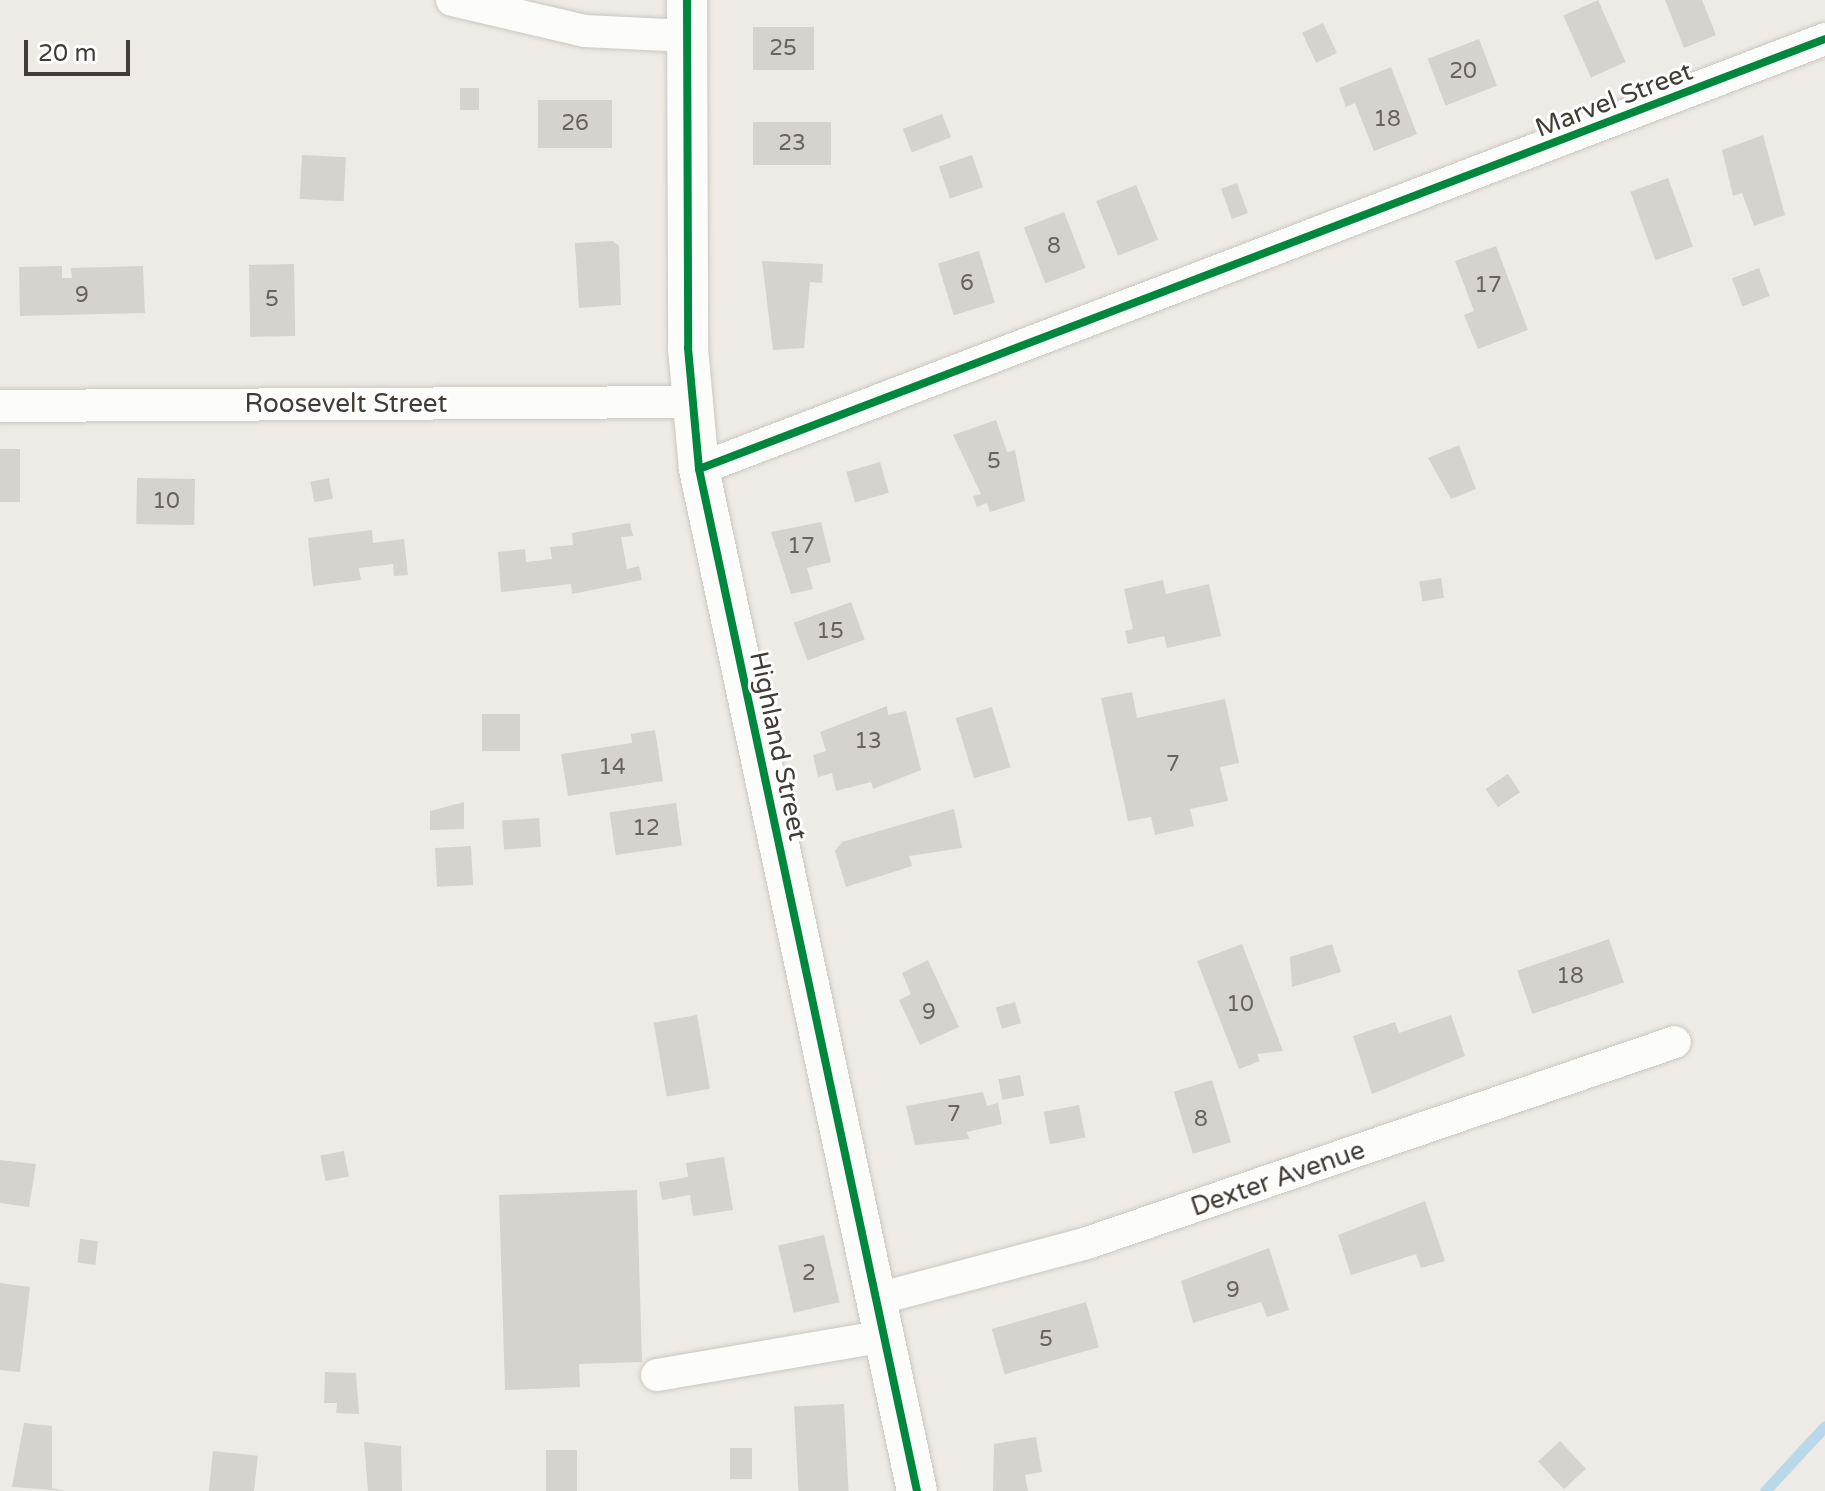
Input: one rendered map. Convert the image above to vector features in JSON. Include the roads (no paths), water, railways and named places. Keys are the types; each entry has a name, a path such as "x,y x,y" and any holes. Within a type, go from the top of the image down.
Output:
{"street":[{"path":"452,0 557,27 687,18"},
{"name":"Highland Street","path":"687,18 692,402 699,469 917,1491"},
{"name":"Marvel Street","path":"699,469 1825,39"},
{"name":"Roosevelt Street","path":"0,406 692,402"},
{"name":"Dexter Avenue","path":"657,1375 881,1317 1675,1042"}],"waterway":[{"path":"1765,1491 1825,1426"}]}
